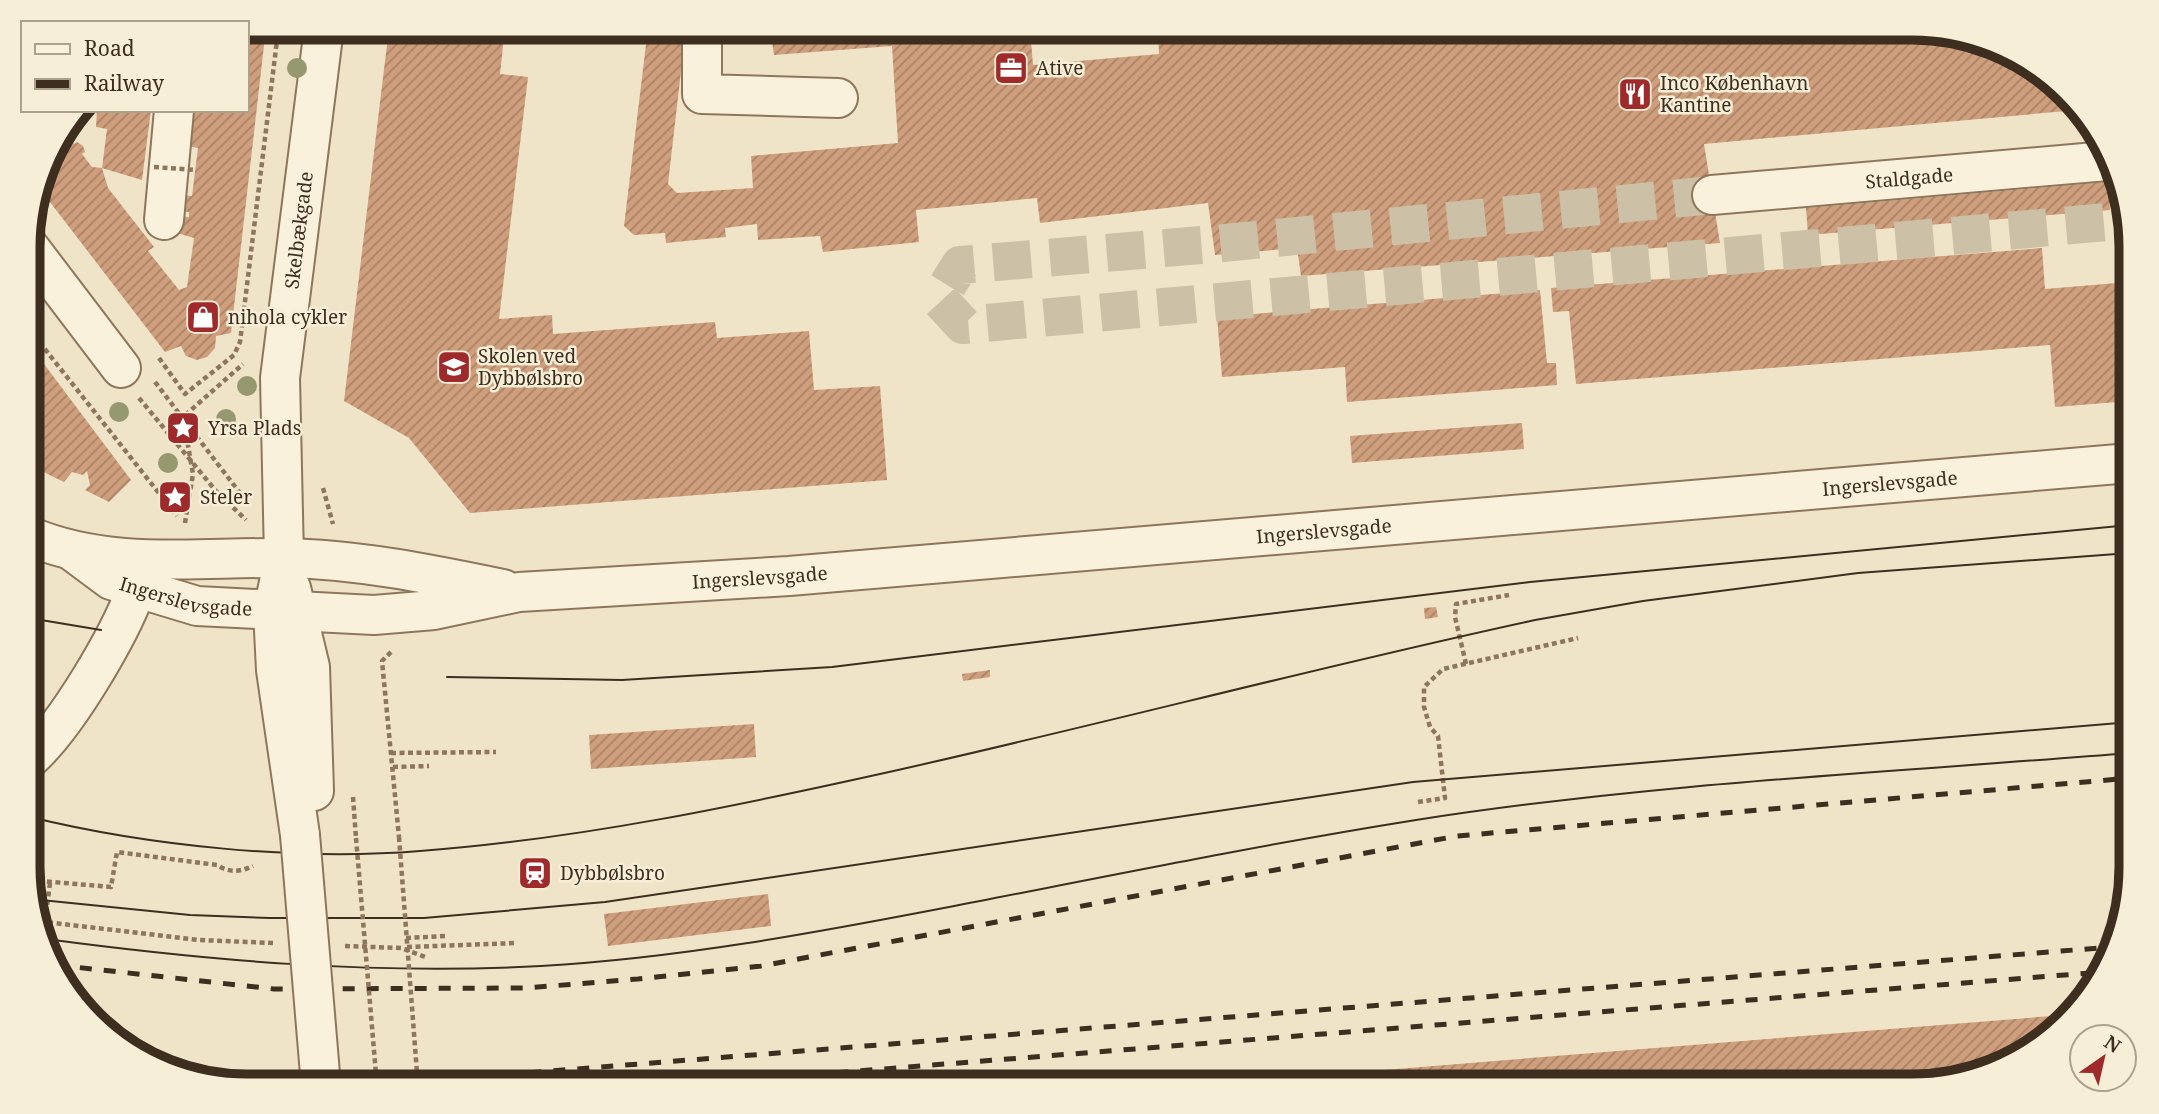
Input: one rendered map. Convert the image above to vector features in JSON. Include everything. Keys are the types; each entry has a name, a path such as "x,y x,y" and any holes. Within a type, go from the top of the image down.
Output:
{"street":[{"name":"Skelbækgade","path":"284,558 280,378 304,40"},
{"path":"702,40 702,94 838,98"},
{"path":"164,220 174,112"},
{"name":"Staldgade","path":"1712,195 2100,162"},
{"path":"41,235 121,368"},
{"name":"Ingerslevsgade","path":"72,551 111,580 136,590 197,606 374,615 434,610 519,592 789,576 2119,464"},
{"name":"Ingerslevsgade","path":"41,540 72,551 163,561 284,558 393,567 519,592"},
{"path":"284,558 285,612 276,670 300,835 320,1074"},
{"path":"40,749 100,662 125,618 136,590"}],"path":[{"path":"157,356 185,394 234,355 240,342 277,40"},
{"path":"285,46 293,40"},
{"path":"153,167 195,170"},
{"path":"41,343 177,516"},
{"path":"183,417 243,363 248,354"},
{"path":"121,368 149,375 225,472"},
{"path":"121,368 132,390 209,482"},
{"path":"163,561 185,524 193,474 183,417"},
{"path":"1466,664 1455,617 1456,604 1509,595"},
{"path":"1418,802 1445,798 1438,736 1430,727 1424,707 1424,687 1443,669 1578,638"},
{"path":"399,643 379,661 393,767 417,1074"},
{"path":"391,753 496,752"},
{"path":"393,767 429,766"},
{"path":"356,838 376,1074"},
{"path":"41,882 111,887 117,852 217,864 242,872 253,866"},
{"path":"46,915 50,883"},
{"path":"47,922 199,940 280,944"},
{"path":"406,938 445,936"},
{"path":"407,947 516,943"},
{"path":"334,946 401,948 425,957"}],"building":[{"path":"248,40 265,40 231,333 216,336 215,348 207,357 197,360 186,356 181,346 165,352 46,197 56,168 71,140 74,144 77,142 83,146 85,152 82,154 92,167 102,168 108,188 154,247 148,251 179,290 187,287 194,238 177,233 179,216 189,217 189,212 179,211 181,195 192,196 198,148 187,146 191,112 248,112"},
{"path":"388,40 504,40 500,74 528,77 499,319 552,315 553,334 715,322 717,338 809,331 814,390 880,386 887,480 470,513 409,438 344,401"},
{"path":"647,40 685,40 668,184 677,193 753,188 751,156 898,143 892,46 774,55 772,40 1031,40 1033,65 1159,54 1158,40 1912,40 1966,47 1991,56 2027,75 2067,111 1704,144 1720,243 1301,276 1297,248 1215,255 1208,203 1040,223 1037,198 916,210 919,242 823,252 820,236 758,240 757,224 725,228 726,237 666,243 665,233 634,235 624,226"},
{"path":"97,112 151,112 142,180 102,168 107,129 96,127"},
{"path":"2108,182 2110,210 1808,235 1806,208"},
{"path":"2042,248 2045,289 2119,283 2119,402 2055,407 2050,345 1576,384 1569,311 1553,312 1551,288"},
{"path":"1540,290 1547,363 1556,363 1557,385 1347,402 1345,367 1222,377 1217,317"},
{"path":"41,360 131,480 109,502 85,490 90,485 87,471 83,475 72,472 64,482 41,471"},
{"path":"1522,423 1524,449 1352,463 1350,436"},
{"path":"1436,607 1438,617 1425,619 1424,608"},
{"path":"990,670 990,677 963,681 962,674"},
{"path":"754,724 756,757 591,769 589,735"},
{"path":"768,894 771,926 608,946 604,914"},
{"path":"2054,1016 2027,1039 2003,1052 1978,1063 1926,1073 1342,1073"}],"tunnel":[{"path":"1712,195 1214,244 960,265 939,299 963,325 2117,221"}],"tram line":[{"path":"447,677 622,680 832,667 1530,582 2119,526"},
{"path":"40,819 124,836 224,849 373,854 480,846 660,819 839,783 1535,620 1643,601 1858,573 2119,554"},
{"path":"40,620 101,630"},
{"path":"43,900 190,915 424,918 605,902 1413,782 2119,723"},
{"path":"54,940 231,960 355,967 479,968 593,962 695,951 797,935 1299,840 1505,807 1773,780 2119,754"}],"railway":[{"path":"66,966 274,989 526,988 638,979 761,966 1457,836 2119,779"},
{"path":"515,1074 2102,948"},
{"path":"824,1074 2089,973"}],"place":[{"name":"Ative","path":"1011,68"},
{"name":"Inco København Kantine","path":"1635,94"},
{"name":"nihola cykler","path":"203,317"},
{"name":"Skolen ved Dybbølsbro","path":"454,367"},
{"name":"Yrsa Plads","path":"183,428"},
{"name":"Steler","path":"175,497"},
{"name":"Dybbølsbro","path":"535,873"}]}
